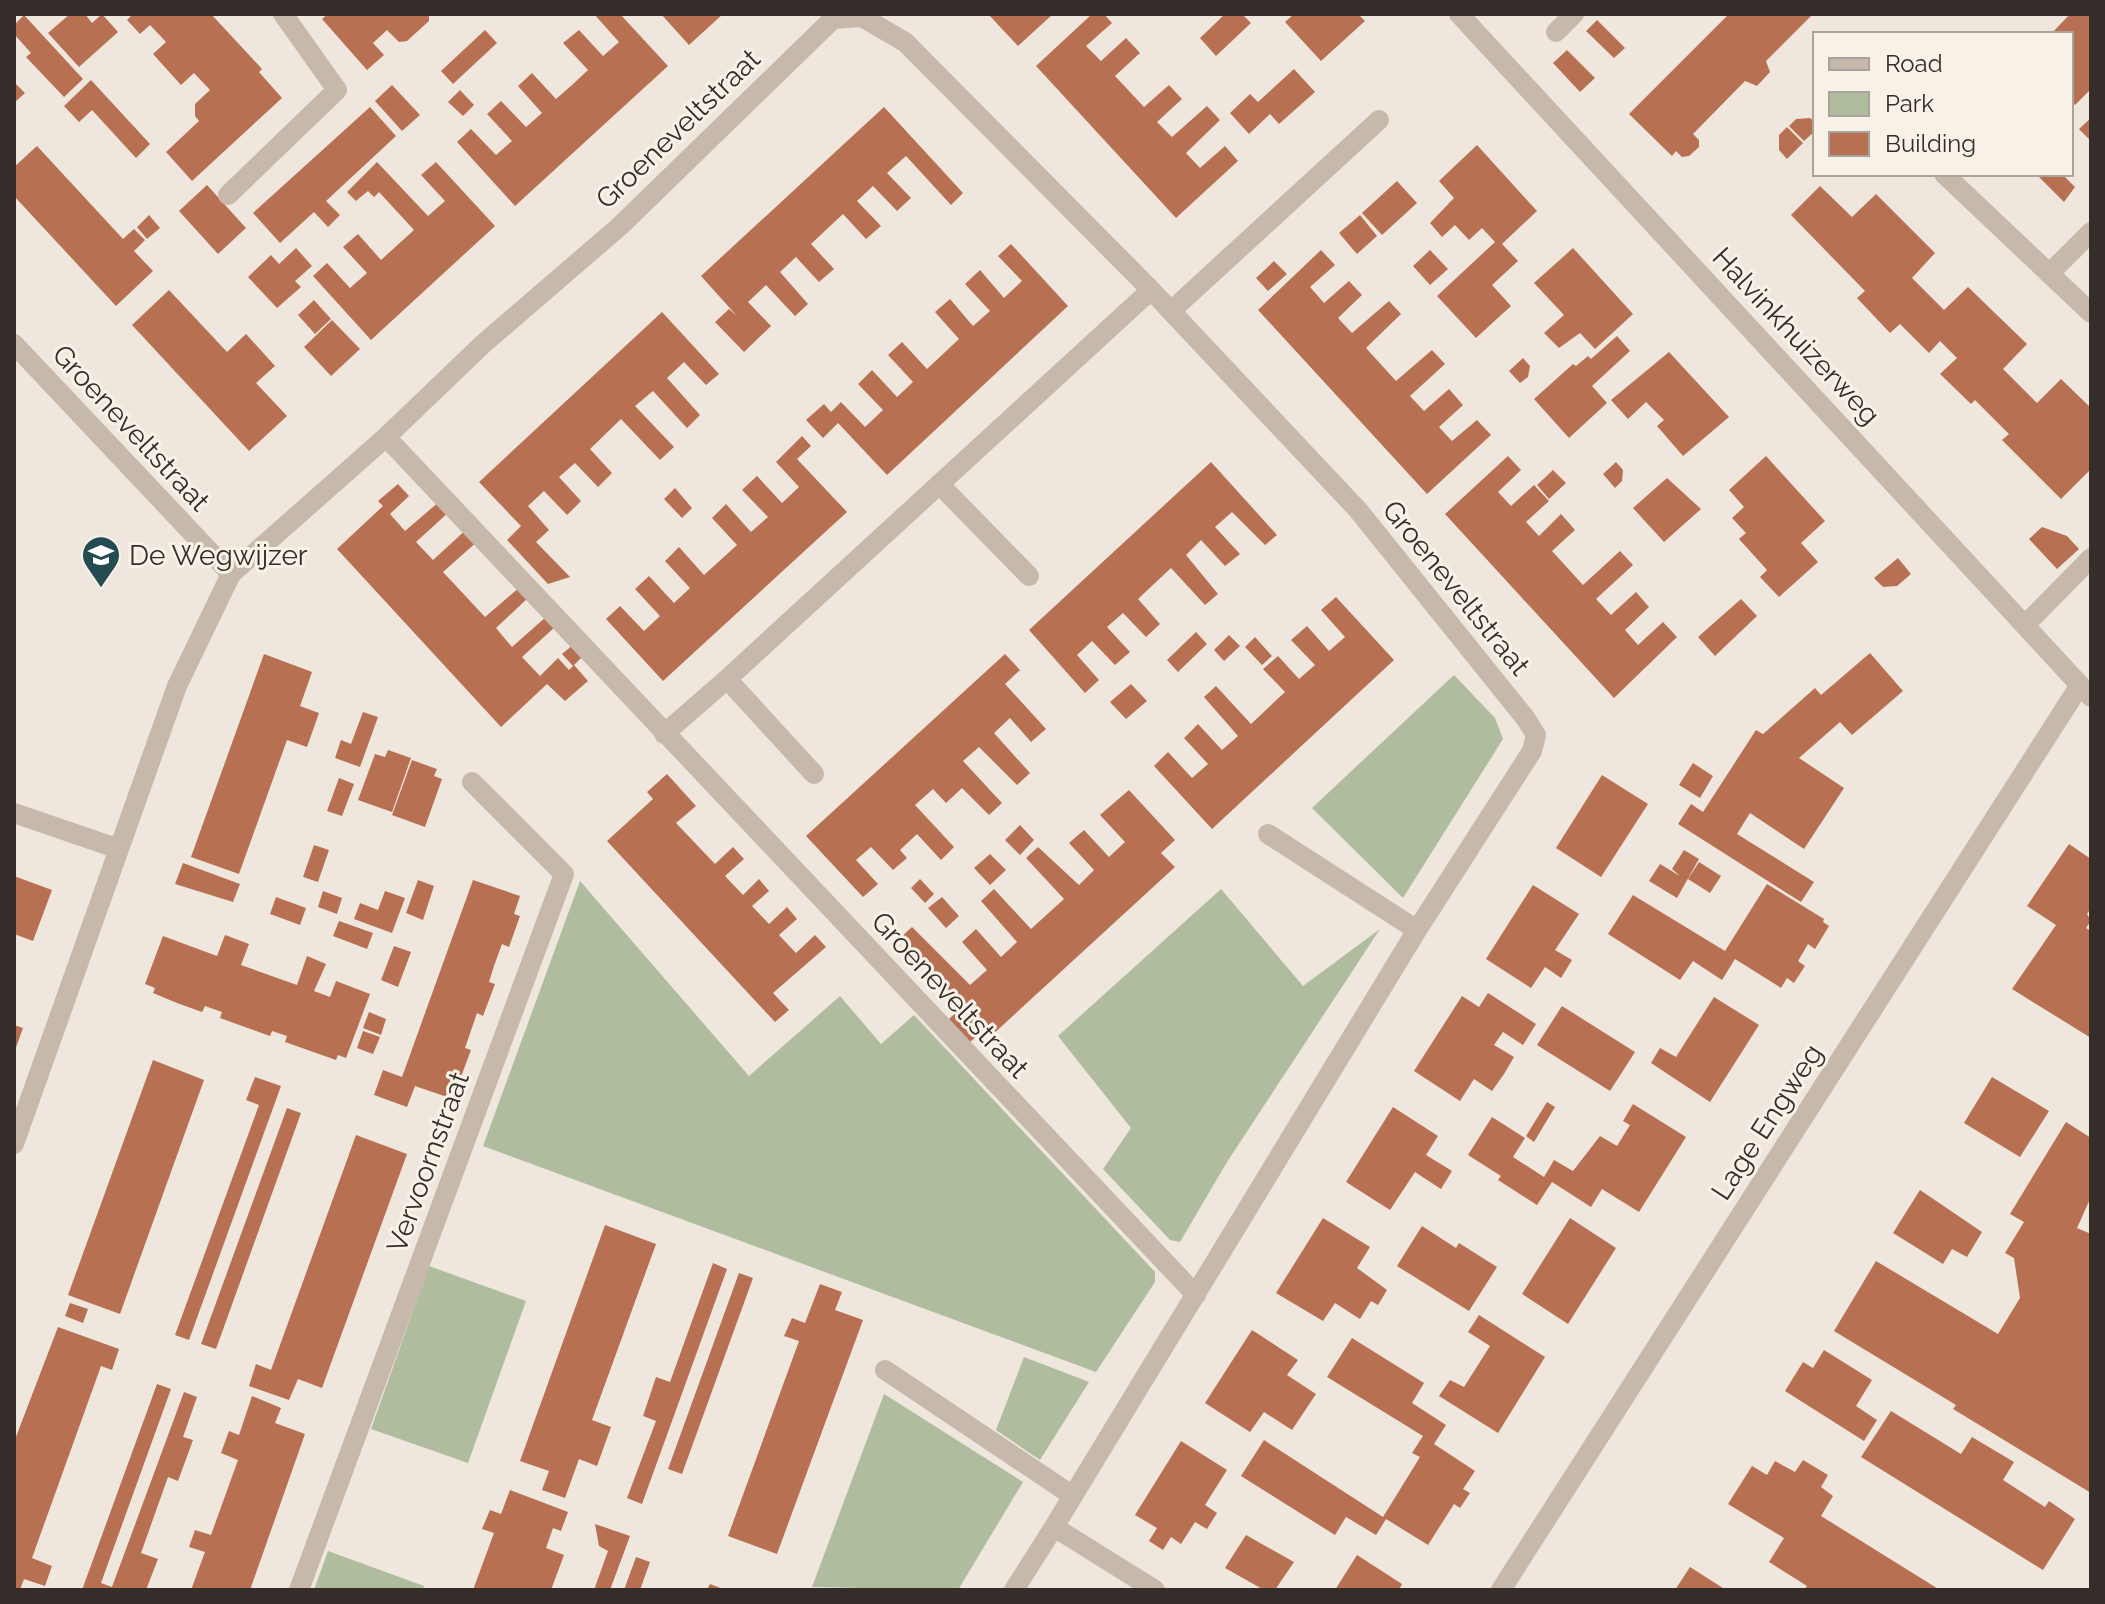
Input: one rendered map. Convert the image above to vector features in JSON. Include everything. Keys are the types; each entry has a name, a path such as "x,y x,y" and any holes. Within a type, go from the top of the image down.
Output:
{"street":[{"path":"228,195 337,90 283,14"},
{"name":"Halvinkhuizerweg","path":"1459,14 2086,691"},
{"path":"1556,32 1574,14"},
{"name":"Groeneveltstraat","path":"14,344 231,574 386,437 483,344 620,226 833,19 862,17 905,42 1151,290 1358,510 1536,735 1532,751 1417,930 1054,1527"},
{"path":"1171,311 1379,120"},
{"path":"1946,176 2091,313"},
{"path":"2050,273 2091,232"},
{"path":"664,734 1151,290"},
{"name":"Groeneveltstraat","path":"386,437 1196,1295"},
{"path":"939,484 1029,576"},
{"path":"2026,624 2091,558"},
{"path":"14,1144 177,686 231,574"},
{"path":"727,679 814,774"},
{"name":"Lage Engweg","path":"1501,1590 2086,691"},
{"name":"Vervoornstraat","path":"299,1590 564,874 472,782"},
{"path":"14,813 119,849"},
{"path":"1268,834 1417,930"},
{"path":"885,1370 1073,1496"},
{"path":"1014,1590 1054,1527 1155,1590"}],"green space":[{"path":"1454,675 1495,718 1503,739 1403,898 1312,808"},
{"path":"580,881 749,1076 840,996 881,1044 914,1015 1155,1272 1155,1282 1096,1372 483,1146"},
{"path":"1221,889 1303,986 1380,929 1227,1162 1180,1242 1170,1240 1103,1169 1131,1128 1058,1036"},
{"path":"429,1266 526,1301 468,1463 371,1429"},
{"path":"1024,1357 1089,1382 1040,1460 996,1430"},
{"path":"884,1394 1023,1482 958,1590 812,1587"},
{"path":"328,1551 424,1586 423,1590 314,1590"}],"building":[{"path":"70,14 85,14 92,23 102,14 118,32 79,67 48,33"},
{"path":"133,14 211,14 262,69 259,72 282,98 192,181 166,152 199,121 195,116 195,104 210,90 194,73 181,85 153,54 166,42 150,25 140,34 127,20"},
{"path":"328,14 429,14 429,21 407,41 399,42 387,30 373,43 384,55 367,70 322,19"},
{"path":"594,14 620,14 668,66 515,206 457,142 471,129 496,155 512,141 487,114 501,101 526,127 542,113 518,86 532,73 556,99 588,70 563,43 579,30 603,56 619,42"},
{"path":"661,14 723,14 689,45"},
{"path":"988,14 1053,14 1018,46"},
{"path":"1092,14 1104,14 1112,23 1086,46 1101,61 1126,38 1140,53 1115,76 1144,107 1169,85 1182,99 1157,122 1172,137 1207,106 1220,120 1186,153 1200,168 1225,146 1238,161 1176,218 1036,66"},
{"path":"1225,14 1242,14 1251,23 1216,56 1200,38"},
{"path":"1294,14 1358,14 1365,21 1321,61 1285,22"},
{"path":"1729,14 1813,14 1766,61 1770,72 1757,86 1745,81 1693,134 1699,140 1699,147 1689,156 1682,157 1676,151 1672,156 1629,114"},
{"path":"2070,14 2091,14 2091,89 2075,105 2073,32 2053,32"},
{"path":"24,15 83,79 64,97 26,57 31,53 14,34 14,25"},
{"path":"1597,20 1625,48 1614,58 1586,31"},
{"path":"485,30 497,43 453,84 441,71"},
{"path":"1567,50 1595,78 1580,92 1553,63"},
{"path":"1294,69 1315,92 1279,124 1270,114 1249,134 1230,113 1250,94 1258,102"},
{"path":"91,80 150,144 136,158 92,110 79,122 64,106"},
{"path":"14,82 25,93 14,103"},
{"path":"392,85 420,115 402,131 375,101"},
{"path":"460,90 474,105 463,116 448,102"},
{"path":"370,107 396,136 326,201 340,215 328,227 314,212 280,243 253,213"},
{"path":"884,107 963,193 951,205 906,156 887,173 911,198 897,211 873,186 857,201 881,226 866,239 843,214 811,244 834,269 819,282 796,257 780,272 808,304 795,316 766,285 748,302 771,326 744,352 715,322 729,309 737,316 701,276"},
{"path":"2091,118 2091,141 2079,129"},
{"path":"1796,119 1813,120 1813,133 1804,141 1789,126"},
{"path":"1787,127 1803,143 1787,159 1779,150 1779,135"},
{"path":"1477,145 1537,211 1502,244 1518,261 1492,285 1511,306 1476,338 1437,296 1495,242 1482,228 1469,240 1455,225 1442,237 1430,223 1454,198 1439,181"},
{"path":"37,146 123,239 134,229 145,240 134,251 153,271 116,306 14,196 14,167"},
{"path":"377,162 428,216 445,201 421,175 436,162 495,226 371,340 313,276 327,263 350,288 367,273 343,247 358,234 381,260 414,230 379,192 374,197 368,191 356,201 347,192"},
{"path":"2038,176 2064,176 2075,187 2064,202"},
{"path":"1397,181 1417,203 1382,235 1362,213"},
{"path":"207,185 246,228 218,254 179,211"},
{"path":"1820,186 1852,217 1876,194 1935,253 1912,278 1944,310 1968,287 2027,344 2003,369 2037,403 2061,379 2091,408 2091,469 2061,499 2002,440 2009,434 1975,400 1971,404 1940,374 1957,358 1940,341 1929,353 1900,324 1890,333 1857,298 1865,291 1791,215"},
{"path":"149,215 160,228 147,239 137,227"},
{"path":"1360,215 1377,236 1357,254 1339,233"},
{"path":"1011,244 1068,306 887,475 838,423 823,438 806,420 824,404 831,412 841,402 865,427 883,410 858,384 872,370 897,397 913,382 888,355 902,342 927,369 959,339 935,312 950,299 973,326 990,311 965,284 980,270 1004,298 1022,281 998,256"},
{"path":"296,248 312,266 295,281 301,287 277,308 248,277 271,255 279,264"},
{"path":"1573,248 1633,314 1595,349 1580,333 1559,348 1544,333 1564,315 1534,283"},
{"path":"1321,250 1335,265 1310,287 1324,303 1349,281 1362,295 1338,318 1352,333 1389,301 1401,314 1366,348 1396,381 1432,350 1445,364 1410,396 1424,411 1449,389 1463,405 1439,427 1452,441 1477,420 1491,435 1427,494 1258,310"},
{"path":"1430,250 1448,269 1430,285 1413,266"},
{"path":"1274,261 1287,274 1268,291 1256,278"},
{"path":"169,290 227,352 246,334 275,366 256,383 287,416 249,451 132,325"},
{"path":"314,300 331,319 315,334 298,315"},
{"path":"662,312 719,374 706,385 684,362 667,378 700,415 687,428 653,391 635,406 674,447 660,460 621,419 590,449 612,473 598,487 575,463 559,477 581,501 567,515 544,491 528,506 549,530 536,542 570,577 548,584 507,540 521,526 479,482"},
{"path":"332,320 360,349 331,376 304,347"},
{"path":"1617,336 1630,351 1592,386 1607,403 1569,438 1534,399 1573,364 1576,366 1588,356 1591,359"},
{"path":"1669,352 1729,417 1683,456 1657,426 1664,420 1646,402 1628,419 1611,400"},
{"path":"1523,358 1530,366 1528,377 1520,383 1509,371"},
{"path":"802,436 811,446 797,459 847,512 663,681 606,619 620,606 644,631 660,616 635,589 649,576 674,603 690,588 665,561 679,547 704,575 737,545 712,518 726,504 751,532 768,517 742,490 757,476 782,503 799,487 776,462"},
{"path":"1508,456 1521,470 1498,492 1511,506 1534,485 1549,501 1526,522 1539,536 1561,514 1575,530 1552,551 1583,585 1620,551 1633,565 1596,599 1611,615 1636,592 1649,607 1625,630 1638,645 1663,622 1677,637 1614,698 1445,514"},
{"path":"1766,456 1825,521 1801,543 1818,562 1779,597 1760,577 1767,570 1739,539 1746,533 1732,518 1744,507 1729,490"},
{"path":"1211,462 1277,535 1265,545 1232,512 1215,527 1240,554 1225,566 1201,540 1186,555 1218,594 1205,605 1171,568 1138,599 1160,624 1146,637 1123,613 1107,627 1130,652 1115,665 1092,641 1077,655 1099,680 1085,693 1029,630"},
{"path":"1616,462 1623,470 1622,481 1615,488 1603,474"},
{"path":"1553,470 1566,483 1549,499 1537,485"},
{"path":"1667,478 1701,509 1664,542 1633,508"},
{"path":"398,484 409,496 390,514 405,531 440,501 450,511 416,542 433,560 468,528 479,540 443,572 485,617 520,587 529,597 496,628 512,647 547,616 556,626 522,657 540,676 558,658 569,670 573,666 562,654 574,644 584,655 574,665 588,681 565,701 547,684 501,727 337,549 383,506 378,501"},
{"path":"675,488 692,508 682,518 664,499"},
{"path":"2042,527 2067,536 2079,549 2057,569 2029,539"},
{"path":"1898,558 1911,574 1897,586 1883,587 1874,578"},
{"path":"1336,597 1394,660 1212,829 1154,766 1168,752 1192,778 1208,764 1184,738 1198,724 1222,750 1238,736 1204,697 1216,686 1251,724 1285,692 1263,669 1278,656 1299,679 1315,665 1291,640 1307,626 1329,651 1345,637 1321,610"},
{"path":"1741,599 1757,616 1715,656 1698,637"},
{"path":"1196,632 1207,644 1178,672 1167,660"},
{"path":"1229,635 1240,646 1224,661 1214,650"},
{"path":"1255,637 1272,656 1262,665 1245,647"},
{"path":"1870,653 1903,691 1852,735 1840,722 1799,758 1844,788 1804,849 1750,813 1737,834 1814,882 1801,902 1678,824 1691,804 1703,812 1756,730 1763,734 1815,688 1821,695"},
{"path":"264,654 312,672 300,706 319,713 307,747 287,740 239,874 191,857"},
{"path":"1005,654 1020,670 1005,684 1046,729 1031,742 1010,718 994,733 1030,773 1017,785 979,747 963,761 1002,803 989,815 962,788 946,803 933,789 915,805 954,847 941,860 917,834 900,850 907,858 893,870 871,847 856,860 878,884 863,897 806,836"},
{"path":"1131,684 1147,701 1126,719 1110,702"},
{"path":"363,712 378,717 360,767 335,758 341,740 351,744"},
{"path":"388,750 411,758 392,812 358,800 375,754 385,757"},
{"path":"412,760 437,769 434,776 442,779 425,827 392,815"},
{"path":"1693,763 1713,776 1700,798 1679,785"},
{"path":"667,774 696,806 676,823 715,864 733,847 744,859 725,876 743,895 759,879 769,891 752,906 769,924 787,907 797,919 779,935 796,953 815,935 826,947 773,993 789,1010 775,1022 607,841 653,799 647,792"},
{"path":"1602,775 1648,804 1601,877 1556,848"},
{"path":"339,778 354,784 342,816 327,811"},
{"path":"1129,790 1175,840 1161,853 1175,867 991,1036 985,1029 970,1042 949,1019 963,1006 901,937 912,927 970,985 987,970 962,942 976,929 1001,957 1017,942 981,901 994,889 1031,929 1064,899 1026,858 1038,847 1079,885 1094,870 1069,843 1084,830 1109,857 1125,842 1100,815"},
{"path":"1020,825 1034,840 1020,855 1005,840"},
{"path":"2069,844 2091,859 2091,908 2087,914 2091,921 2086,928 2091,931 2091,1038 2012,989 2056,925 2027,906"},
{"path":"314,845 329,850 318,882 303,877"},
{"path":"1684,850 1699,859 1677,898 1649,881 1660,864 1680,876 1672,869"},
{"path":"990,854 1006,870 990,885 974,868"},
{"path":"1699,862 1721,876 1710,893 1688,879"},
{"path":"183,863 240,884 233,902 175,884"},
{"path":"14,876 52,890 33,941 14,934"},
{"path":"920,879 934,894 925,903 911,888"},
{"path":"418,880 434,886 423,920 406,913"},
{"path":"473,880 520,896 514,914 520,916 509,947 502,944 489,982 495,984 483,1016 477,1013 465,1048 471,1050 459,1082 453,1080 447,1097 415,1086 407,1107 374,1095 383,1070 402,1077"},
{"path":"1767,884 1824,919 1823,922 1829,926 1815,949 1808,944 1798,961 1805,966 1794,983 1787,978 1781,988 1735,959 1722,980 1693,961 1680,980 1608,934 1633,895 1725,951"},
{"path":"1533,885 1579,914 1555,950 1572,960 1561,978 1545,967 1531,988 1486,959"},
{"path":"323,891 342,898 337,914 318,907"},
{"path":"385,891 405,898 392,933 354,919 360,903 378,910"},
{"path":"276,897 306,908 300,925 270,914"},
{"path":"942,897 959,916 946,928 928,908"},
{"path":"339,921 373,933 367,949 333,936"},
{"path":"225,935 249,944 241,965 297,985 307,956 326,964 314,991 330,997 336,981 370,994 346,1058 338,1055 336,1060 285,1042 287,1036 272,1031 270,1036 220,1018 222,1012 205,1006 202,1012 177,1003 153,993 155,988 145,984 163,936 217,956"},
{"path":"394,946 411,952 398,987 381,980"},
{"path":"1488,993 1536,1024 1523,1045 1503,1032 1494,1045 1514,1057 1504,1074 1492,1091 1474,1079 1460,1101 1414,1071 1462,996 1479,1007"},
{"path":"1714,997 1759,1025 1710,1102 1651,1063 1660,1048 1676,1057"},
{"path":"1562,1006 1635,1052 1610,1091 1537,1045"},
{"path":"369,1012 386,1019 381,1035 363,1028"},
{"path":"14,1025 23,1028 14,1053"},
{"path":"363,1031 380,1037 373,1054 357,1048"},
{"path":"153,1060 204,1080 120,1314 68,1295"},
{"path":"255,1077 281,1086 189,1340 175,1335 259,1105 246,1100"},
{"path":"1992,1077 2049,1111 2020,1157 1964,1123"},
{"path":"1547,1102 1555,1107 1534,1142 1526,1136"},
{"path":"1633,1104 1686,1137 1639,1212 1602,1189 1591,1207 1552,1182 1537,1205 1498,1180 1501,1176 1468,1155 1492,1117 1525,1138 1513,1157 1544,1177 1554,1160 1573,1171 1600,1136 1617,1146 1630,1125 1623,1121"},
{"path":"1393,1107 1438,1136 1426,1155 1452,1171 1441,1189 1415,1172 1390,1210 1346,1182"},
{"path":"287,1108 301,1113 216,1349 201,1344"},
{"path":"2066,1122 2091,1138 2091,1197 2077,1228 2091,1234 2091,1493 1953,1409 1956,1405 1834,1331 1876,1261 1998,1334 2020,1298 2014,1258 2005,1253 2024,1222 2010,1214"},
{"path":"356,1135 407,1154 322,1388 298,1379 289,1400 249,1386 256,1364 271,1370"},
{"path":"1920,1190 1982,1232 1967,1257 1952,1249 1943,1264 1893,1233"},
{"path":"1323,1218 1370,1247 1357,1268 1387,1290 1378,1305 1371,1301 1360,1319 1335,1303 1323,1321 1276,1293"},
{"path":"1570,1218 1616,1248 1568,1324 1522,1294"},
{"path":"605,1225 656,1244 592,1420 611,1427 597,1466 579,1459 565,1498 542,1490 549,1471 520,1461"},
{"path":"1422,1226 1456,1248 1459,1243 1497,1267 1469,1311 1397,1266"},
{"path":"713,1263 727,1269 642,1504 627,1498 656,1421 643,1416 656,1377 670,1382"},
{"path":"739,1273 753,1278 682,1474 668,1469"},
{"path":"820,1284 842,1292 835,1310 863,1320 777,1554 728,1536 799,1341 784,1336 792,1318 805,1323"},
{"path":"70,1303 88,1309 83,1323 65,1316"},
{"path":"1479,1315 1545,1357 1498,1433 1439,1396 1450,1380 1464,1387 1490,1346 1468,1332"},
{"path":"58,1327 119,1349 112,1370 101,1366 32,1558 52,1566 45,1586 24,1579 20,1590 14,1590 14,1442"},
{"path":"1252,1330 1298,1360 1287,1375 1316,1394 1292,1430 1264,1412 1250,1432 1205,1403"},
{"path":"1352,1338 1424,1383 1412,1403 1446,1425 1434,1444 1475,1471 1463,1489 1470,1493 1460,1508 1454,1504 1428,1545 1386,1519 1376,1535 1346,1517 1335,1535 1241,1476 1264,1440 1383,1517 1420,1457 1412,1453 1423,1436 1327,1377"},
{"path":"1824,1350 1872,1380 1856,1406 1877,1420 1864,1441 1785,1391 1803,1362 1813,1368"},
{"path":"157,1384 171,1389 101,1583 112,1587 184,1392 197,1397 183,1437 193,1440 178,1481 168,1477 141,1553 158,1559 146,1590 82,1590"},
{"path":"252,1396 281,1408 275,1423 305,1434 250,1590 191,1590 205,1552 189,1547 195,1530 211,1535 238,1460 221,1453 229,1431 239,1435"},
{"path":"1891,1411 1961,1454 1972,1437 2014,1462 2003,1480 2045,1507 2049,1501 2075,1519 2043,1570 1861,1457"},
{"path":"1181,1441 1227,1470 1205,1505 1217,1513 1207,1529 1195,1522 1181,1544 1171,1537 1163,1550 1149,1541 1157,1528 1135,1515"},
{"path":"1803,1460 1828,1475 1821,1487 1833,1496 1821,1516 1940,1590 1804,1590 1807,1586 1769,1562 1784,1538 1728,1504 1752,1466 1767,1475 1775,1461 1795,1472"},
{"path":"510,1490 568,1512 561,1531 553,1528 546,1548 564,1555 551,1590 473,1590 494,1533 482,1529 490,1510 501,1514"},
{"path":"595,1524 630,1536 610,1590 594,1590 608,1551 599,1546"},
{"path":"1246,1535 1294,1562 1275,1590 1264,1590 1225,1568"},
{"path":"1357,1555 1402,1584 1399,1590 1335,1590"},
{"path":"636,1557 650,1562 640,1590 624,1590"},
{"path":"1690,1567 1726,1590 1675,1590"},
{"path":"710,1584 726,1590 707,1590"}],"place":[{"name":"De Wegwijzer","path":"101,589"}]}
